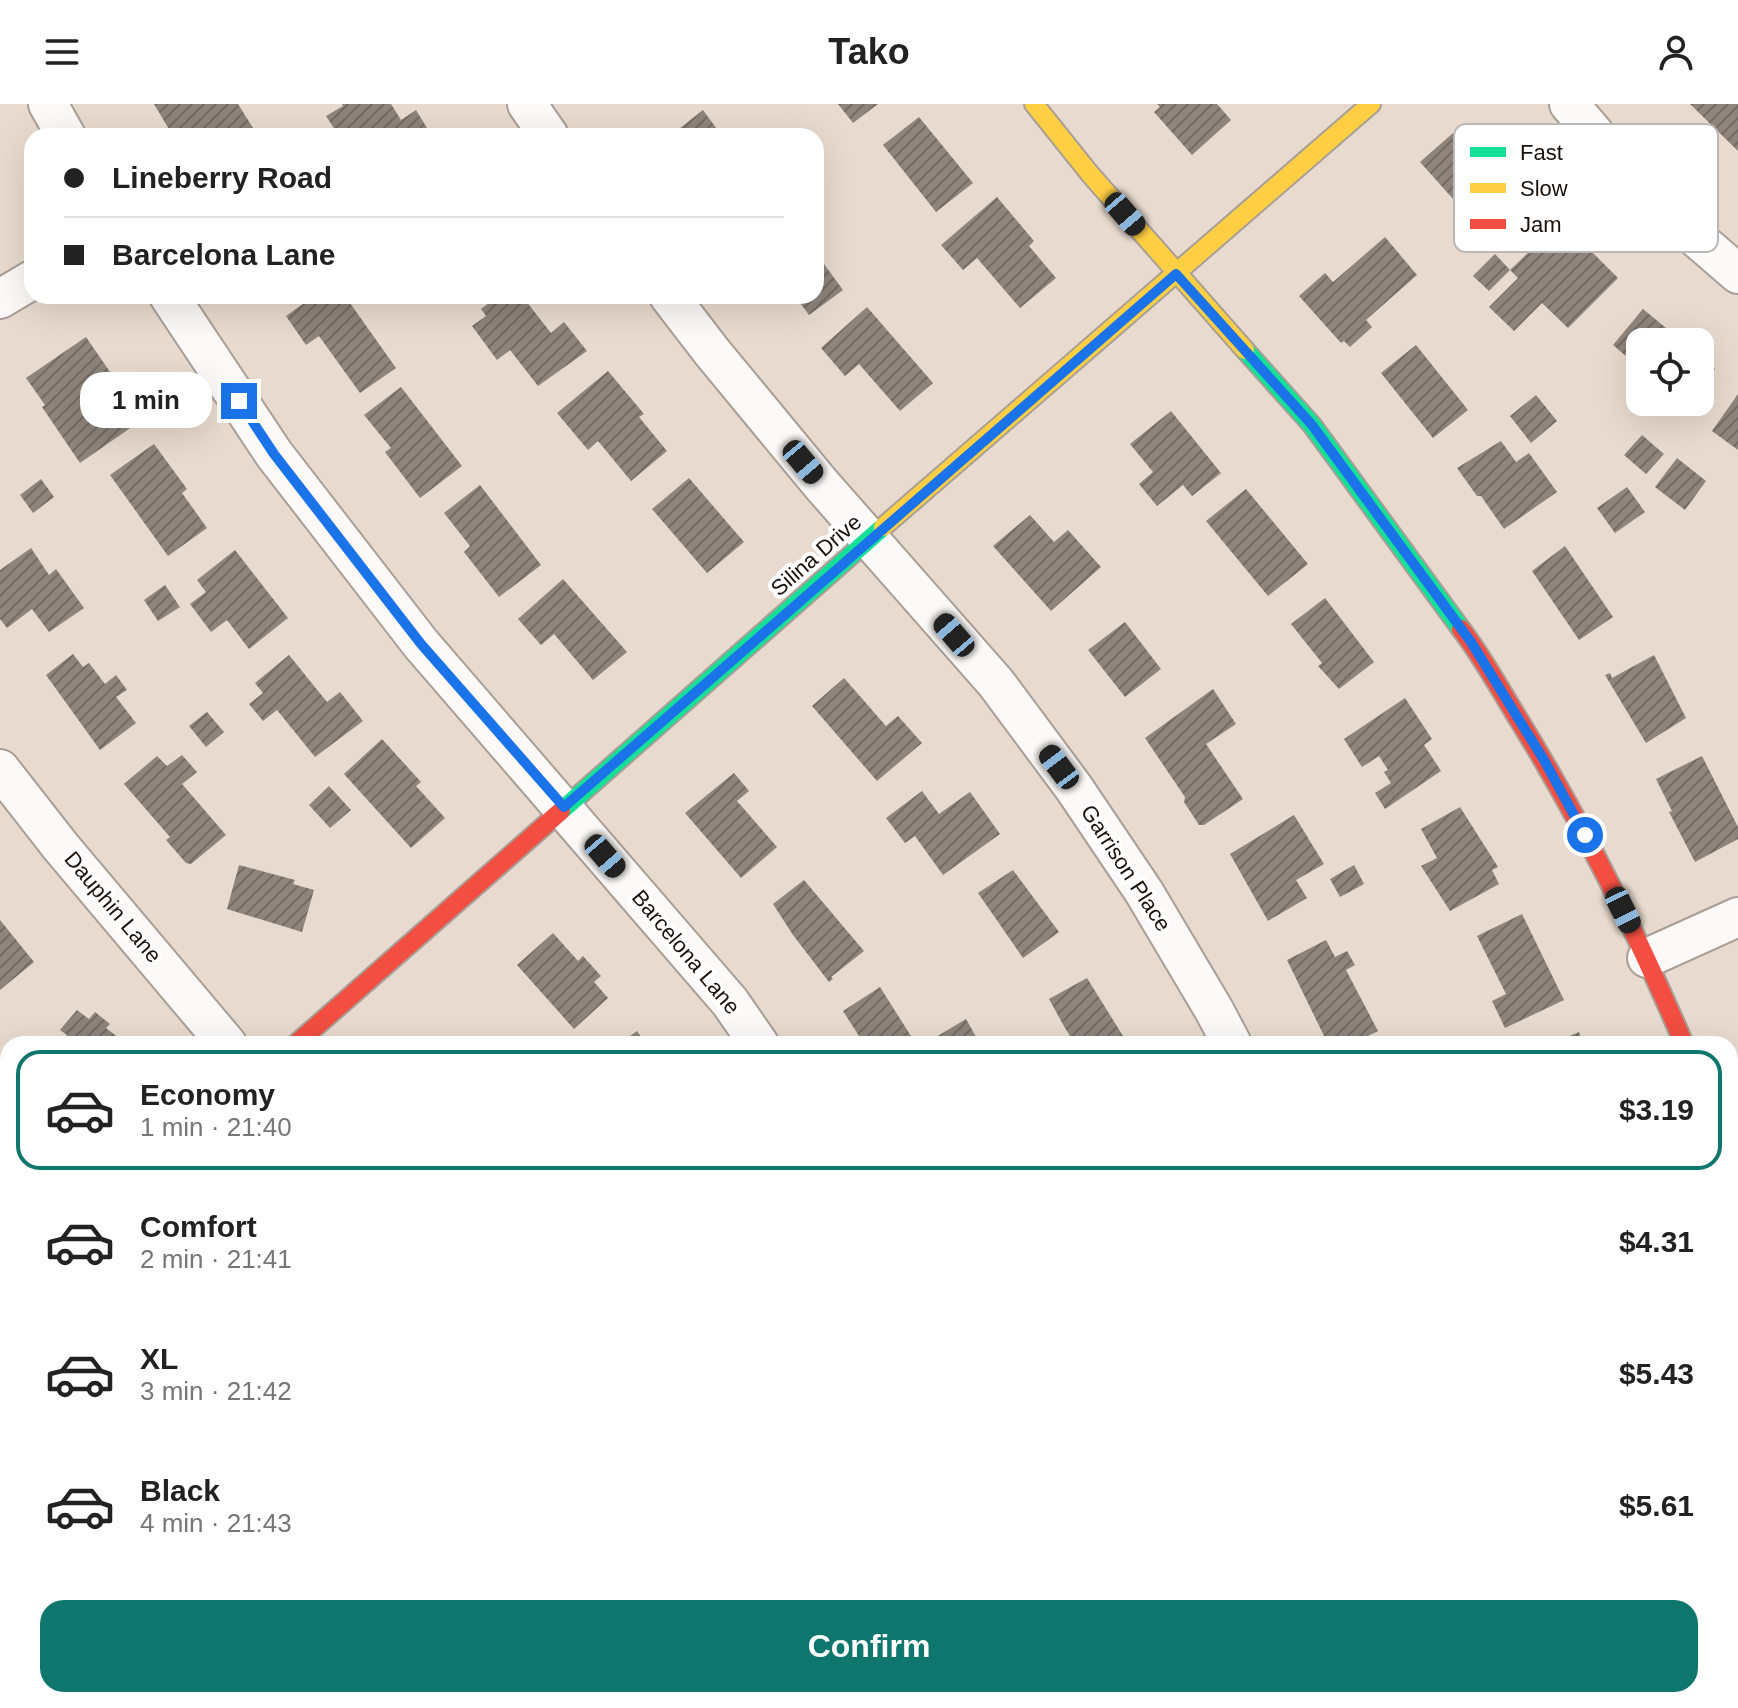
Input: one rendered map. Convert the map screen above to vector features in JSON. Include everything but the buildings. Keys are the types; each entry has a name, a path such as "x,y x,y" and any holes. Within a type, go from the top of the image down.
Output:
{"street":[{"path":"48,104 62,128"},
{"path":"527,104 544,128"},
{"path":"1034,104 1176,274 1312,425 1471,642 1544,760 1611,885 1681,1036"},
{"name":"Silina Drive","path":"305,1036 1371,104"},
{"path":"1569,104 1586,124"},
{"path":"1713,252 1738,274"},
{"path":"0,299 24,285"},
{"name":"Barcelona Lane","path":"174,304 274,454 421,644 730,1002 753,1036"},
{"name":"Garrison Place","path":"675,304 821,484 996,683 1074,788 1144,892 1228,1036"},
{"name":"Dauphin Lane","path":"0,769 61,847 220,1036"},
{"path":"1647,958 1738,917"}],"traffic: fast":[{"path":"1245,350 1312,425 1461,629"},
{"path":"561,811 883,527"}],"traffic: slow":[{"path":"1034,104 1090,174 1245,350"},
{"path":"883,527 1371,104"}],"traffic: jam":[{"path":"1461,629 1482,659 1584,833 1680,1036"},
{"path":"305,1036 561,811"}],"route":[{"path":"239,401 274,454 421,644 564,807 1176,274 1312,425 1471,642 1544,760 1585,835"}]}
